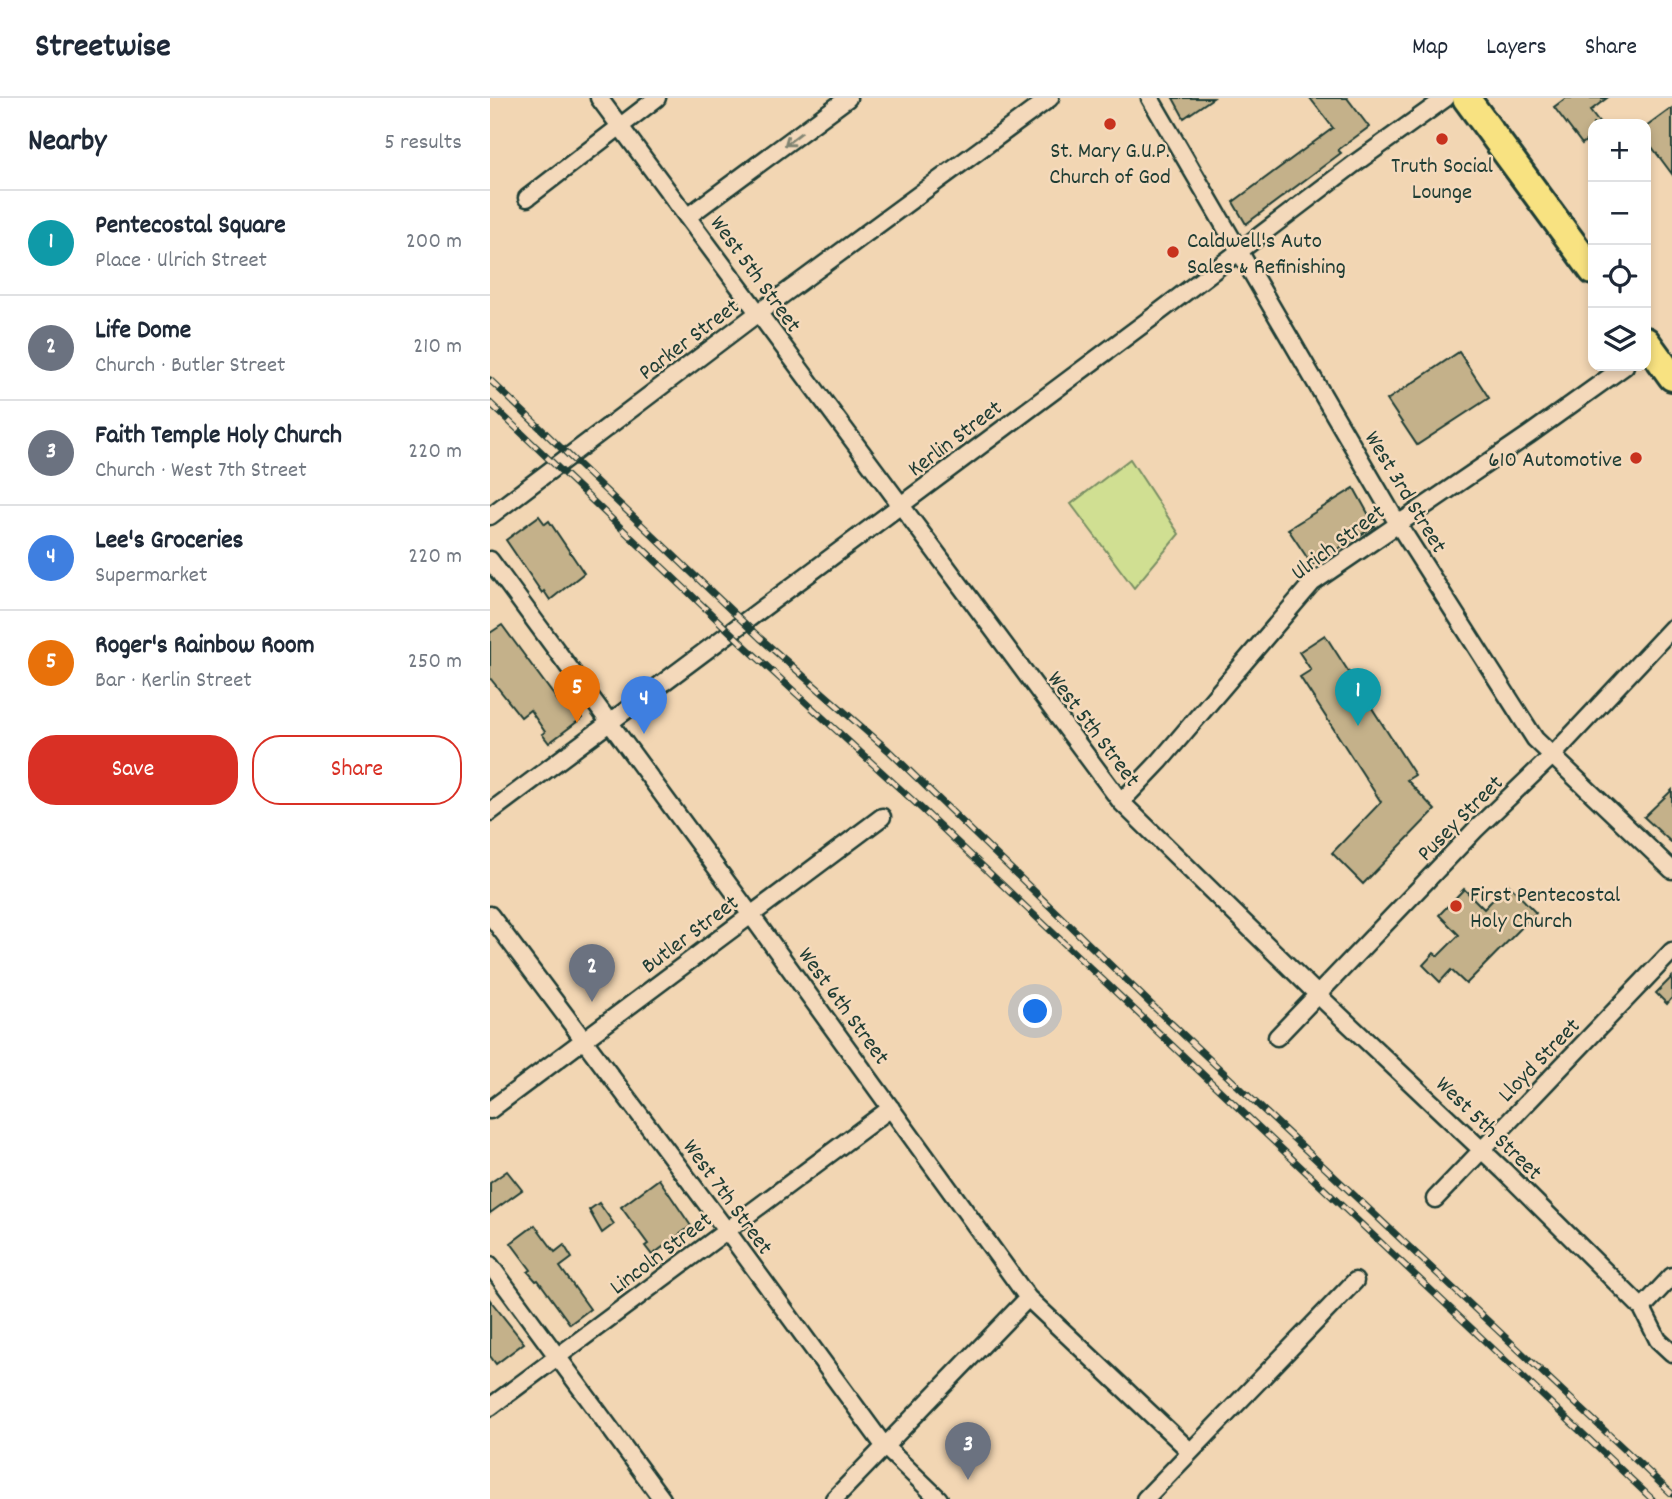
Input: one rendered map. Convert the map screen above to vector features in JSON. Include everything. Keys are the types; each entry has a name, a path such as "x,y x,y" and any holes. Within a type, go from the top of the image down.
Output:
{"main road":[{"path":"1466,98 1588,264"},
{"path":"1651,351 1672,377"}],"street":[{"name":"West 5th Street","path":"599,98 1121,802 1317,994 1483,1150 1642,1308 1658,1340 1672,1353"},
{"path":"527,198 657,98"},
{"path":"687,217 848,98"},
{"name":"Parker Street","path":"490,516 758,313 1050,98"},
{"name":"West 3rd Street","path":"1150,98 1398,524 1535,739 1672,870"},
{"name":"Kerlin Street","path":"490,812 1354,164 1446,98"},
{"name":"Ulrich Street","path":"1121,802 1175,744 1312,583 1618,371"},
{"name":"West 6th Street","path":"490,560 1028,1298 1191,1451"},
{"name":"Pusey Street","path":"1277,1037 1475,830 1553,755 1672,628"},
{"name":"Butler Street","path":"490,1110 882,817"},
{"name":"West 7th Street","path":"490,915 727,1231 884,1447 939,1499"},
{"name":"Lloyd Street","path":"1435,1199 1672,951"},
{"name":"Lincoln Street","path":"490,1407 891,1108"},
{"path":"490,1265 662,1499"},
{"path":"1642,1308 1672,1276"},
{"path":"1145,1499 1355,1281"},
{"path":"834,1499 1028,1298"}],"green space":[{"path":"1130,459 1179,534 1134,588 1071,504"}],"building":[{"path":"1173,98 1213,98 1184,118"},
{"path":"1310,98 1347,98 1369,127 1338,150 1341,153 1246,224 1233,202 1333,128"},
{"path":"1566,98 1607,98 1590,111 1596,119 1588,119 1588,139 1582,144 1554,107"},
{"path":"1672,108 1672,174 1651,146 1651,123"},
{"path":"1459,352 1489,398 1417,445 1387,400"},
{"path":"1354,488 1375,526 1312,565 1288,529"},
{"path":"539,516 545,524 549,521 584,573 550,600 544,591 542,593 506,540"},
{"path":"502,625 561,705 568,699 582,718 549,743 530,710 521,717 490,678 490,633"},
{"path":"1325,635 1415,775 1407,780 1435,810 1363,884 1332,853 1381,802 1300,677 1311,670 1299,652"},
{"path":"1672,790 1672,843 1644,817"},
{"path":"1508,884 1536,913 1466,984 1451,970 1440,982 1423,965 1434,953 1438,956 1459,935 1439,915 1464,889 1484,909"},
{"path":"1672,977 1672,998 1667,1004 1656,993"},
{"path":"507,1171 522,1190 490,1213 490,1183"},
{"path":"659,1179 691,1226 652,1255 645,1246 648,1244 621,1207"},
{"path":"599,1203 614,1224 602,1233 589,1210"},
{"path":"535,1225 555,1252 564,1245 572,1258 560,1267 590,1309 570,1324 538,1280 528,1272 531,1270 511,1243"},
{"path":"490,1300 524,1343 496,1364 490,1356"}],"railway":[{"path":"490,380 760,638 888,750 1156,1009 1672,1494"},
{"path":"490,403 1652,1499"}],"place":[{"name":"St. Mary G.U.P. Church of God","path":"1110,124"},
{"name":"Truth Social Lounge","path":"1442,139"},
{"name":"Caldwell's Auto Sales & Refinishing","path":"1173,252"},
{"name":"610 Automotive","path":"1636,458"},
{"name":"Roger's Rainbow Room","path":"577,723"},
{"name":"Pentecostal Square","path":"1358,726"},
{"name":"Lee's Groceries","path":"644,734"},
{"name":"First Pentecostal Holy Church","path":"1456,906"},
{"name":"Life Dome","path":"592,1002"},
{"name":"Faith Temple Holy Church","path":"968,1480"}]}
